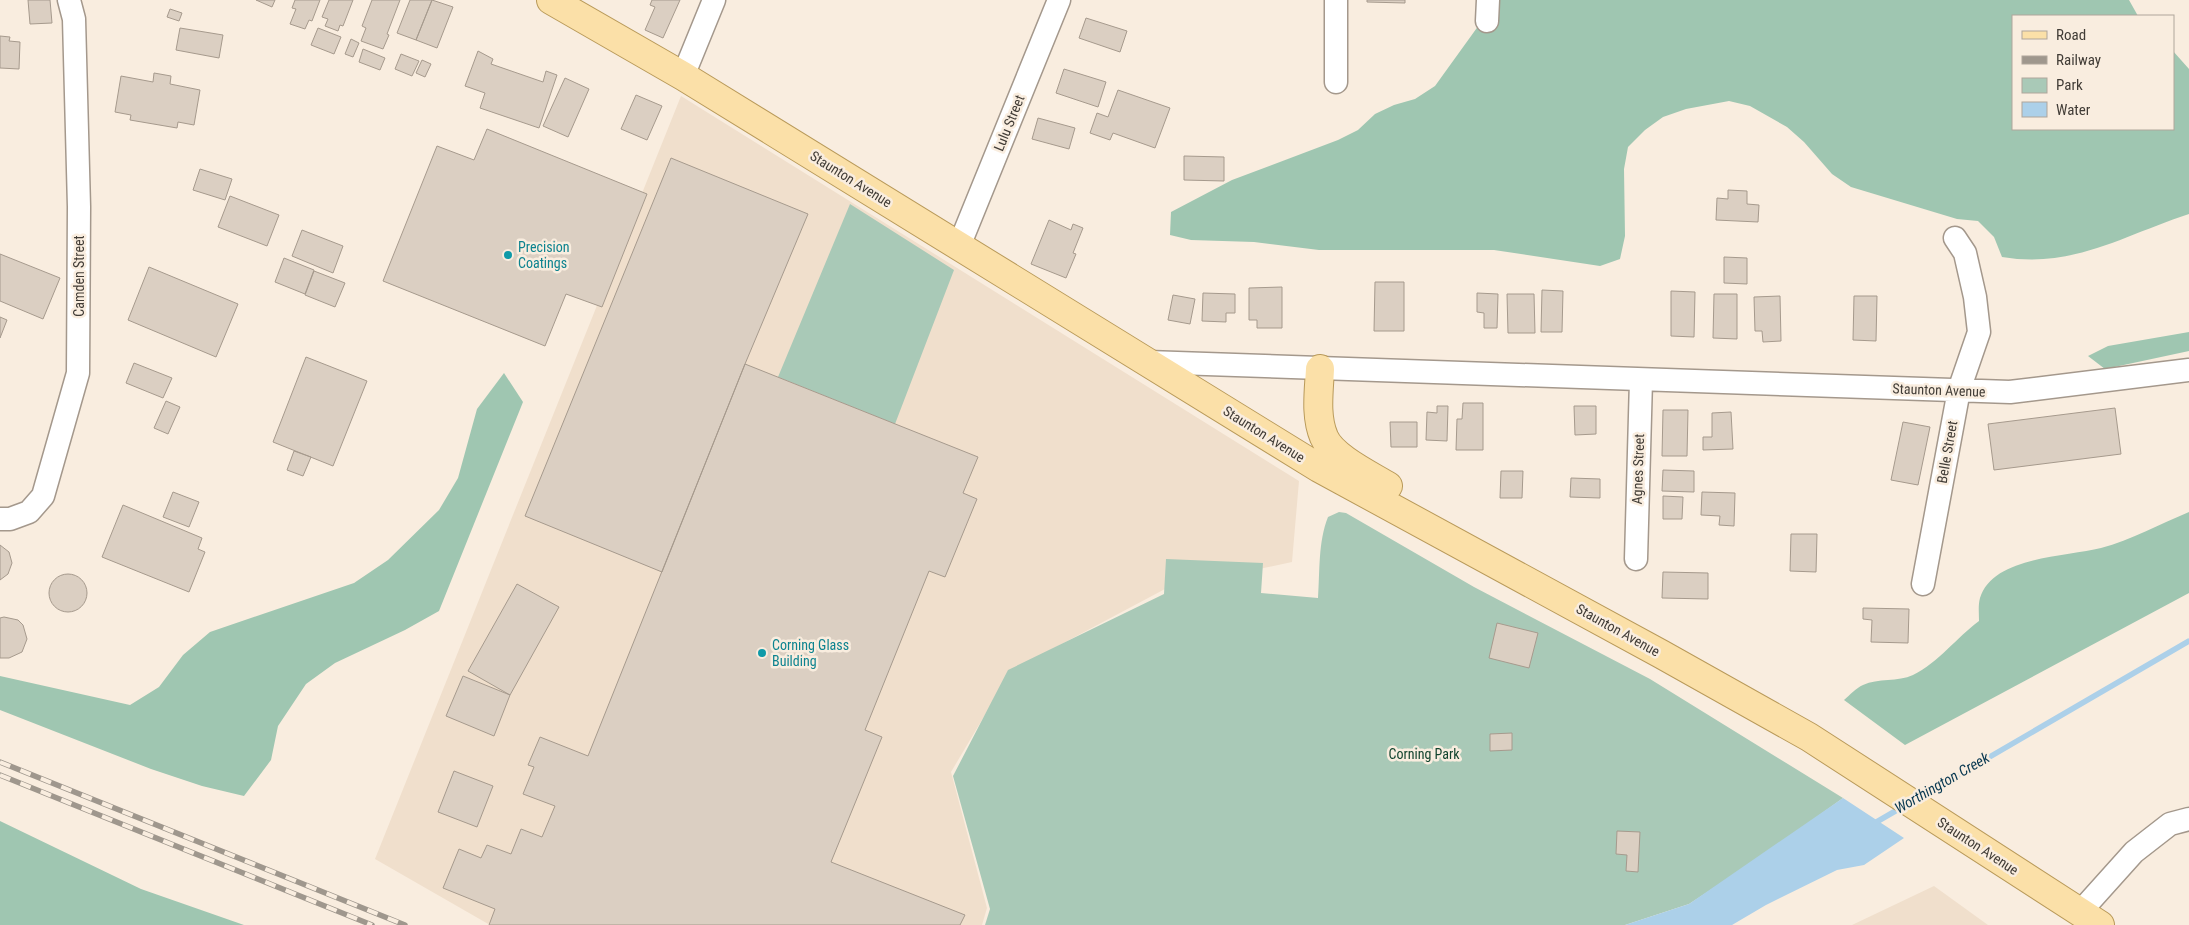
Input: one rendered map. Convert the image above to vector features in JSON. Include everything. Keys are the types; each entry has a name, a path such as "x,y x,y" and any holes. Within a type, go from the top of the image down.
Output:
{"main road":[{"name":"Staunton Avenue","path":"551,0 683,76 1319,468 1809,737 2091,918"},
{"path":"1320,369 1318,407 1324,438 1336,452 1361,470 1457,526 1496,564"},
{"path":"1286,448 1318,407"}],"street":[{"name":"Camden Street","path":"0,519 10,519 29,512 43,496 78,373 79,207 74,19 69,0"},
{"path":"683,76 714,0"},
{"name":"Lulu Street","path":"959,246 1059,0"},
{"path":"1336,0 1336,82"},
{"name":"Belle Street","path":"1923,584 1959,390 1979,332 1975,297 1965,254 1955,238"},
{"name":"Staunton Avenue","path":"1148,362 2010,392 2189,370"},
{"name":"Agnes Street","path":"1636,559 1640,380"},
{"name":"Staunton Avenue","path":"2091,918 2134,852 2170,824 2189,819"}],"shaded area":[{"path":"681,96 1299,481 1292,562 1165,589 1011,671 951,772 987,908 982,925 490,925 375,859"},
{"path":"1934,886 1988,925 1852,925"}],"green space":[{"path":"1497,0 2129,0 2137,15 2012,15 2012,130 2174,130 2174,52 2189,69 2189,214 2098,248 2075,254 2052,258 2028,259 2002,257 1994,237 1978,221 1957,219 1851,187 1832,174 1804,142 1787,127 1750,106 1729,101 1686,109 1663,117 1645,130 1628,147 1624,169 1625,236 1620,259 1600,266 1494,250 1319,250 1254,242 1191,240 1170,235 1171,212 1232,180 1338,140 1358,130 1375,114 1394,105 1415,99 1435,86"},
{"path":"850,204 954,270 895,424 778,377"},
{"path":"2189,332 2189,351 2105,369 2088,356 2108,346"},
{"path":"504,373 523,402 439,611 405,630 335,663 306,684 278,726 271,760 244,796 202,786 151,769 0,710 0,676 130,705 159,687 183,655 210,632 354,583 388,560 439,510 458,478 477,409"},
{"name":"Corning Park","path":"1339,512 1346,513 1474,587 1650,679 1843,798 1764,855 1689,904 1625,925 985,925 990,909 953,776 1008,670 1164,594 1166,559 1263,563 1261,593 1318,598 1322,536 1328,517"},
{"path":"2189,512 2189,593 1905,745 1844,700 1863,685 1875,681 1901,679 1913,675 1939,657 1979,621 1980,598 1987,584 1999,574 2015,566 2032,561 2112,545"},
{"path":"0,821 141,889 244,925 0,925"}],"water":[{"path":"1843,798 1904,838 1864,865 1837,870 1766,905 1732,925 1625,925 1689,904"}],"building":[{"path":"28,0 50,0 52,23 30,24"},
{"path":"256,0 275,0 272,7"},
{"path":"295,0 320,0 312,21 309,20 305,29 290,24 296,9 292,8"},
{"path":"329,0 353,0 343,26 340,25 338,31 325,26 328,19 322,17"},
{"path":"372,0 400,0 383,49 361,41 366,28 362,26"},
{"path":"410,0 432,0 416,40 397,33"},
{"path":"432,0 453,7 437,48 416,40"},
{"path":"652,0 680,0 663,38 645,30 655,7 650,5"},
{"path":"1367,0 1405,0 1405,3 1367,2"},
{"path":"170,9 182,13 179,21 167,17"},
{"path":"1086,18 1127,31 1120,52 1079,38"},
{"path":"180,28 223,35 219,58 176,50"},
{"path":"318,28 341,37 334,54 311,45"},
{"path":"0,36 10,37 9,41 20,42 19,69 0,68"},
{"path":"351,39 359,43 353,57 345,54"},
{"path":"363,49 385,58 380,70 359,62"},
{"path":"478,51 493,59 491,64 543,82 546,71 557,75 539,128 480,108 485,93 465,86"},
{"path":"401,54 419,61 412,76 395,69"},
{"path":"422,60 431,64 425,77 416,73"},
{"path":"1064,69 1106,82 1098,107 1056,93"},
{"path":"154,73 171,76 170,84 200,90 194,125 178,122 177,128 130,120 131,115 115,112 121,76 153,82"},
{"path":"565,78 589,89 568,137 543,126"},
{"path":"1118,90 1170,108 1155,148 1113,133 1110,140 1090,133 1097,113 1108,117"},
{"path":"636,95 662,106 647,140 621,129"},
{"path":"1038,118 1075,128 1069,149 1032,139"},
{"name":"Precision Coatings","path":"487,129 647,194 602,307 566,294 545,346 383,281 437,146 474,160"},
{"path":"1184,156 1224,157 1224,181 1184,180"},
{"path":"671,158 808,214 745,364 662,572 525,516"},
{"path":"200,169 232,179 225,200 193,190"},
{"path":"1728,190 1747,191 1747,204 1759,205 1758,222 1716,220 1717,198 1728,199"},
{"path":"230,196 279,215 267,246 218,227"},
{"path":"1049,220 1071,230 1073,224 1083,228 1073,253 1076,254 1066,278 1031,264"},
{"path":"302,230 343,246 333,273 292,256"},
{"path":"0,254 60,278 43,319 0,301"},
{"path":"1724,257 1747,258 1747,284 1724,283"},
{"path":"284,258 314,270 305,294 275,282"},
{"path":"149,267 238,304 216,357 128,320"},
{"path":"314,271 345,283 335,307 305,295"},
{"path":"1375,282 1404,282 1404,331 1374,331"},
{"path":"1282,287 1282,328 1257,328 1257,320 1249,320 1249,288"},
{"path":"1542,290 1563,291 1562,332 1541,332"},
{"path":"1671,291 1695,292 1694,337 1671,336"},
{"path":"1203,293 1235,294 1235,313 1226,313 1226,322 1202,321"},
{"path":"1477,293 1498,294 1497,328 1484,328 1484,313 1477,312"},
{"path":"1507,294 1534,294 1535,333 1508,333"},
{"path":"1714,294 1737,294 1737,339 1713,338"},
{"path":"1173,295 1195,299 1190,324 1168,320"},
{"path":"1780,296 1781,341 1763,342 1762,331 1755,331 1754,297"},
{"path":"1854,296 1877,296 1876,341 1853,340"},
{"path":"0,317 7,320 0,338"},
{"path":"306,357 367,381 333,466 273,442"},
{"path":"134,363 172,378 163,398 126,383"},
{"name":"Corning Glass Building","path":"745,364 978,457 963,493 977,499 945,577 929,571 865,730 882,737 831,862 965,915 960,925 489,925 495,909 443,888 459,849 481,858 487,845 511,854 521,829 542,837 555,806 523,794 534,767 528,765 540,737 588,756"},
{"path":"166,401 180,407 168,434 154,428"},
{"path":"1463,403 1483,403 1483,450 1456,450 1457,419 1462,419"},
{"path":"1437,406 1448,406 1447,441 1426,440 1427,412 1437,413"},
{"path":"1574,406 1596,406 1596,434 1575,435"},
{"path":"2115,408 2121,454 1994,470 1988,424"},
{"path":"1663,410 1688,410 1687,456 1662,456"},
{"path":"1731,412 1733,449 1703,450 1703,437 1712,437 1712,413"},
{"path":"1390,422 1417,422 1417,447 1391,447"},
{"path":"1903,422 1930,427 1918,485 1891,480"},
{"path":"294,451 311,457 303,476 287,470"},
{"path":"1663,470 1694,471 1694,492 1662,491"},
{"path":"1501,471 1523,471 1522,498 1500,498"},
{"path":"1571,478 1600,479 1600,498 1570,497"},
{"path":"173,492 199,502 189,527 163,517"},
{"path":"1702,492 1735,493 1734,526 1719,525 1720,516 1701,515"},
{"path":"1663,496 1683,497 1682,519 1663,519"},
{"path":"123,505 202,538 198,549 205,552 189,592 102,557"},
{"path":"1791,534 1817,534 1816,572 1790,571"},
{"path":"0,545 9,552 12,563 8,574 0,580"},
{"path":"1663,572 1708,573 1708,599 1662,598"},
{"path":"68,574 81,580 87,593 81,606 68,612 55,606 49,593 55,580"},
{"path":"517,584 559,607 510,695 468,671"},
{"path":"1863,608 1909,609 1908,643 1871,642 1872,620 1863,619"},
{"path":"0,618 18,620 23,625 27,639 22,652 9,658 0,658"},
{"path":"1497,623 1538,633 1529,668 1489,658"},
{"path":"463,676 510,695 494,736 446,716"},
{"path":"1512,733 1512,750 1490,751 1490,734"},
{"path":"454,771 493,786 477,827 438,812"},
{"path":"1617,831 1640,832 1638,872 1626,871 1627,855 1616,854"}],"waterway":[{"name":"Worthington Creek","path":"1919,798 2189,641"},
{"name":"Worthington Creek","path":"1873,824 1904,806"}],"railway":[{"path":"0,762 405,925"},
{"path":"0,775 372,925"}],"place":[{"name":"Precision Coatings","path":"508,255"},
{"name":"Corning Glass Building","path":"762,653"}]}
